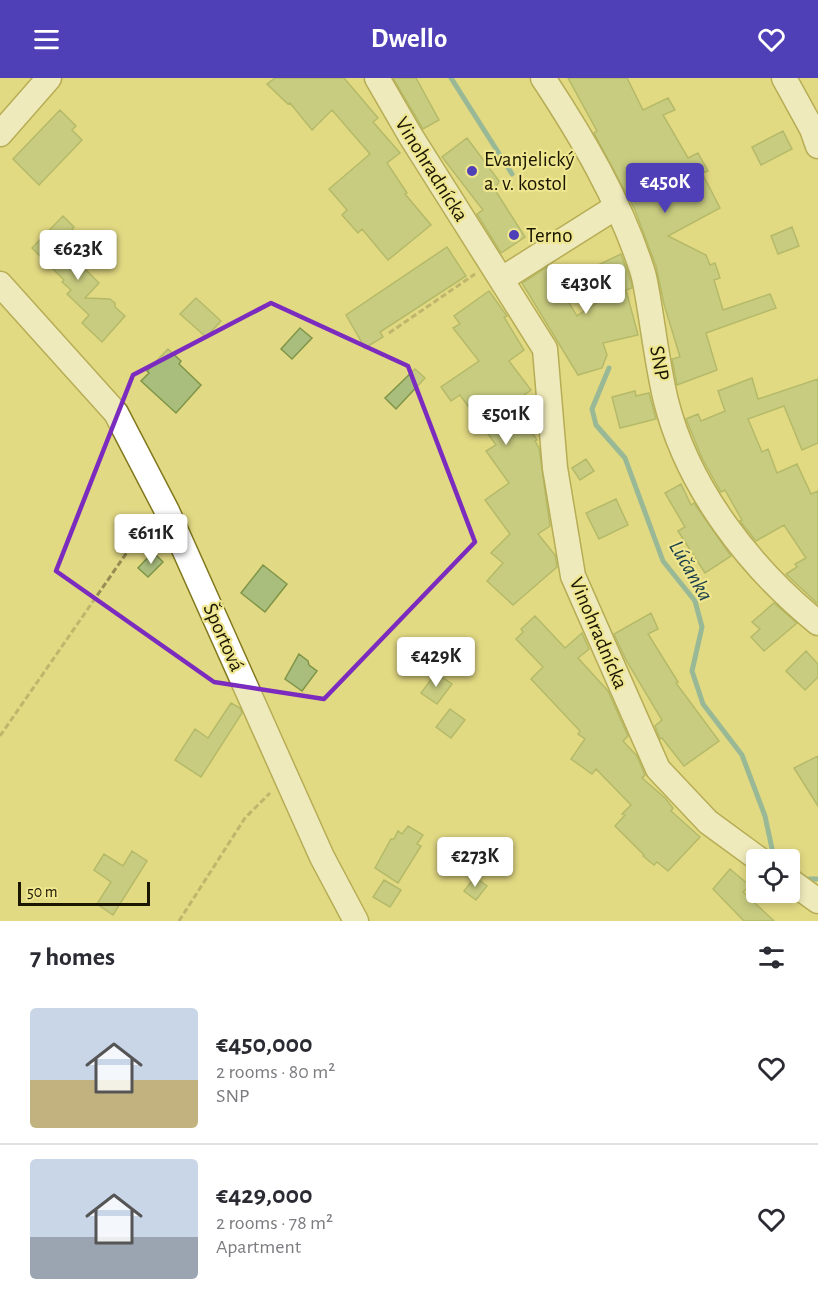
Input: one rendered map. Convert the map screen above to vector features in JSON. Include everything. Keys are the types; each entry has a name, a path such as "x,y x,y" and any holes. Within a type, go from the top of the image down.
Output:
{"street":[{"path":"0,134 49,78"},
{"name":"Vinohradnícka","path":"377,78 491,275 545,349 555,468 573,576 658,769 708,822 746,850"},
{"name":"SNP","path":"543,78 591,155 642,269 667,402 682,451 698,482 755,564 818,623"},
{"path":"784,78 816,134"},
{"path":"491,275 616,207"},
{"name":"Športová","path":"0,284 116,413 167,511 322,857 356,921"},
{"path":"800,888 818,901"}],"path":[{"path":"389,333 491,275"},
{"path":"0,736 147,520 167,511"},
{"path":"178,921 245,818 278,785 282,768"}],"highlighted area":[{"path":"271,303 408,366 475,542 324,699 214,682 56,571 133,375"}],"building":[{"path":"275,78 344,78 378,118 373,122 400,153 387,163 407,193 405,194 431,225 388,260 362,229 358,233 342,215 347,210 329,189 370,154 332,110 312,130 290,103 288,104 267,84"},
{"path":"393,78 416,78 439,120 423,129"},
{"path":"568,78 627,78 643,110 668,98 675,110 663,115 688,158 698,153 708,171 702,173 720,208 668,236 706,255 710,265 715,263 720,278 714,280 723,310 770,294 776,308 706,333 717,370 677,385 672,359 680,357 664,304 656,266 635,210 594,133 597,131"},
{"path":"60,110 76,126 72,130 82,140 39,185 13,159"},
{"path":"783,131 792,149 761,165 752,147"},
{"path":"467,138 499,181 495,190 525,237 501,253 477,214 483,210 442,157"},
{"path":"63,216 78,234 65,247 67,249 62,255 81,274 86,270 99,283 85,298 110,299 125,316 102,342 82,323 89,315 67,294 71,290 62,282 64,280 32,248"},
{"path":"792,227 799,246 778,254 771,236"},
{"path":"447,247 466,276 380,332 383,337 365,348 346,315"},
{"path":"621,254 631,282 632,288 626,290 638,335 603,343 607,355 602,368 578,375 522,283 547,267 577,316 606,297 597,276 602,273 598,265"},
{"path":"489,291 507,316 504,317 524,350 509,361 531,390 513,403 537,440 535,441 539,448 550,526 538,534 555,555 557,567 513,605 487,581 503,563 491,553 510,534 485,500 509,483 486,451 496,445 460,395 451,401 441,387 479,361 453,328 460,324 454,316"},
{"path":"196,298 221,321 206,337 180,314"},
{"path":"300,328 312,338 292,359 281,349"},
{"path":"168,349 181,361 179,364 201,385 176,413 141,381 149,373 147,371"},
{"path":"415,369 425,378 396,409 385,398"},
{"path":"752,378 758,399 818,379 818,443 802,450 784,406 748,419 762,452 768,449 777,473 797,464 811,494 818,491 818,604 786,574 797,567 795,564 806,558 784,525 756,541 740,521 742,520 725,490 721,492 718,487 702,458 686,419 698,414 701,421 725,411 718,391"},
{"path":"635,391 636,396 649,393 656,419 620,428 612,397"},
{"path":"586,459 594,471 580,480 572,468"},
{"path":"681,484 691,505 694,503 731,556 705,573 678,531 685,527 665,493"},
{"path":"616,499 628,525 599,539 586,513"},
{"path":"153,552 163,562 148,577 138,568"},
{"path":"263,565 287,584 265,612 241,593"},
{"path":"774,603 797,623 764,651 751,637 760,629 752,622"},
{"path":"651,613 658,629 648,634 678,682 676,683 719,741 684,766 662,738 660,739 655,726 662,720 626,660 614,634"},
{"path":"535,616 565,648 582,633 589,649 578,658 608,691 628,736 623,741 637,756 645,775 642,778 665,798 673,808 671,811 700,837 668,871 657,862 654,865 643,856 615,826 631,805 596,769 592,774 571,759 585,739 578,734 580,731 531,679 543,667 516,639 523,632 521,629"},
{"path":"806,651 818,664 818,677 805,690 786,671"},
{"path":"299,654 317,671 302,691 285,679"},
{"path":"436,673 452,684 437,704 421,693"},
{"path":"231,703 240,708 242,713 201,777 175,760 195,729 208,738"},
{"path":"450,709 465,720 451,738 436,727"},
{"path":"818,756 818,806 794,768"},
{"path":"408,826 423,835 417,844 421,846 398,883 375,868 391,839 394,839 398,831 402,834"},
{"path":"132,851 147,861 113,915 97,904 111,882 94,870 104,854 123,866"},
{"path":"730,869 746,883 746,889 743,892 746,895 746,903 755,903 774,921 744,921 713,889"},
{"path":"475,877 487,886 476,900 464,891"},
{"path":"384,880 401,890 390,907 373,897"}],"waterway":[{"name":"Lúčanka","path":"451,78 512,174"},
{"name":"Lúčanka","path":"609,368 592,409 596,425 625,458 663,561 695,601 702,627 692,671 703,704 742,755 765,816 772,849"},
{"name":"Lúčanka","path":"802,876 806,879 818,879"}],"place":[{"name":"Evanjelický a. v. kostol","path":"472,171"},
{"name":"Terno","path":"514,235"}]}
